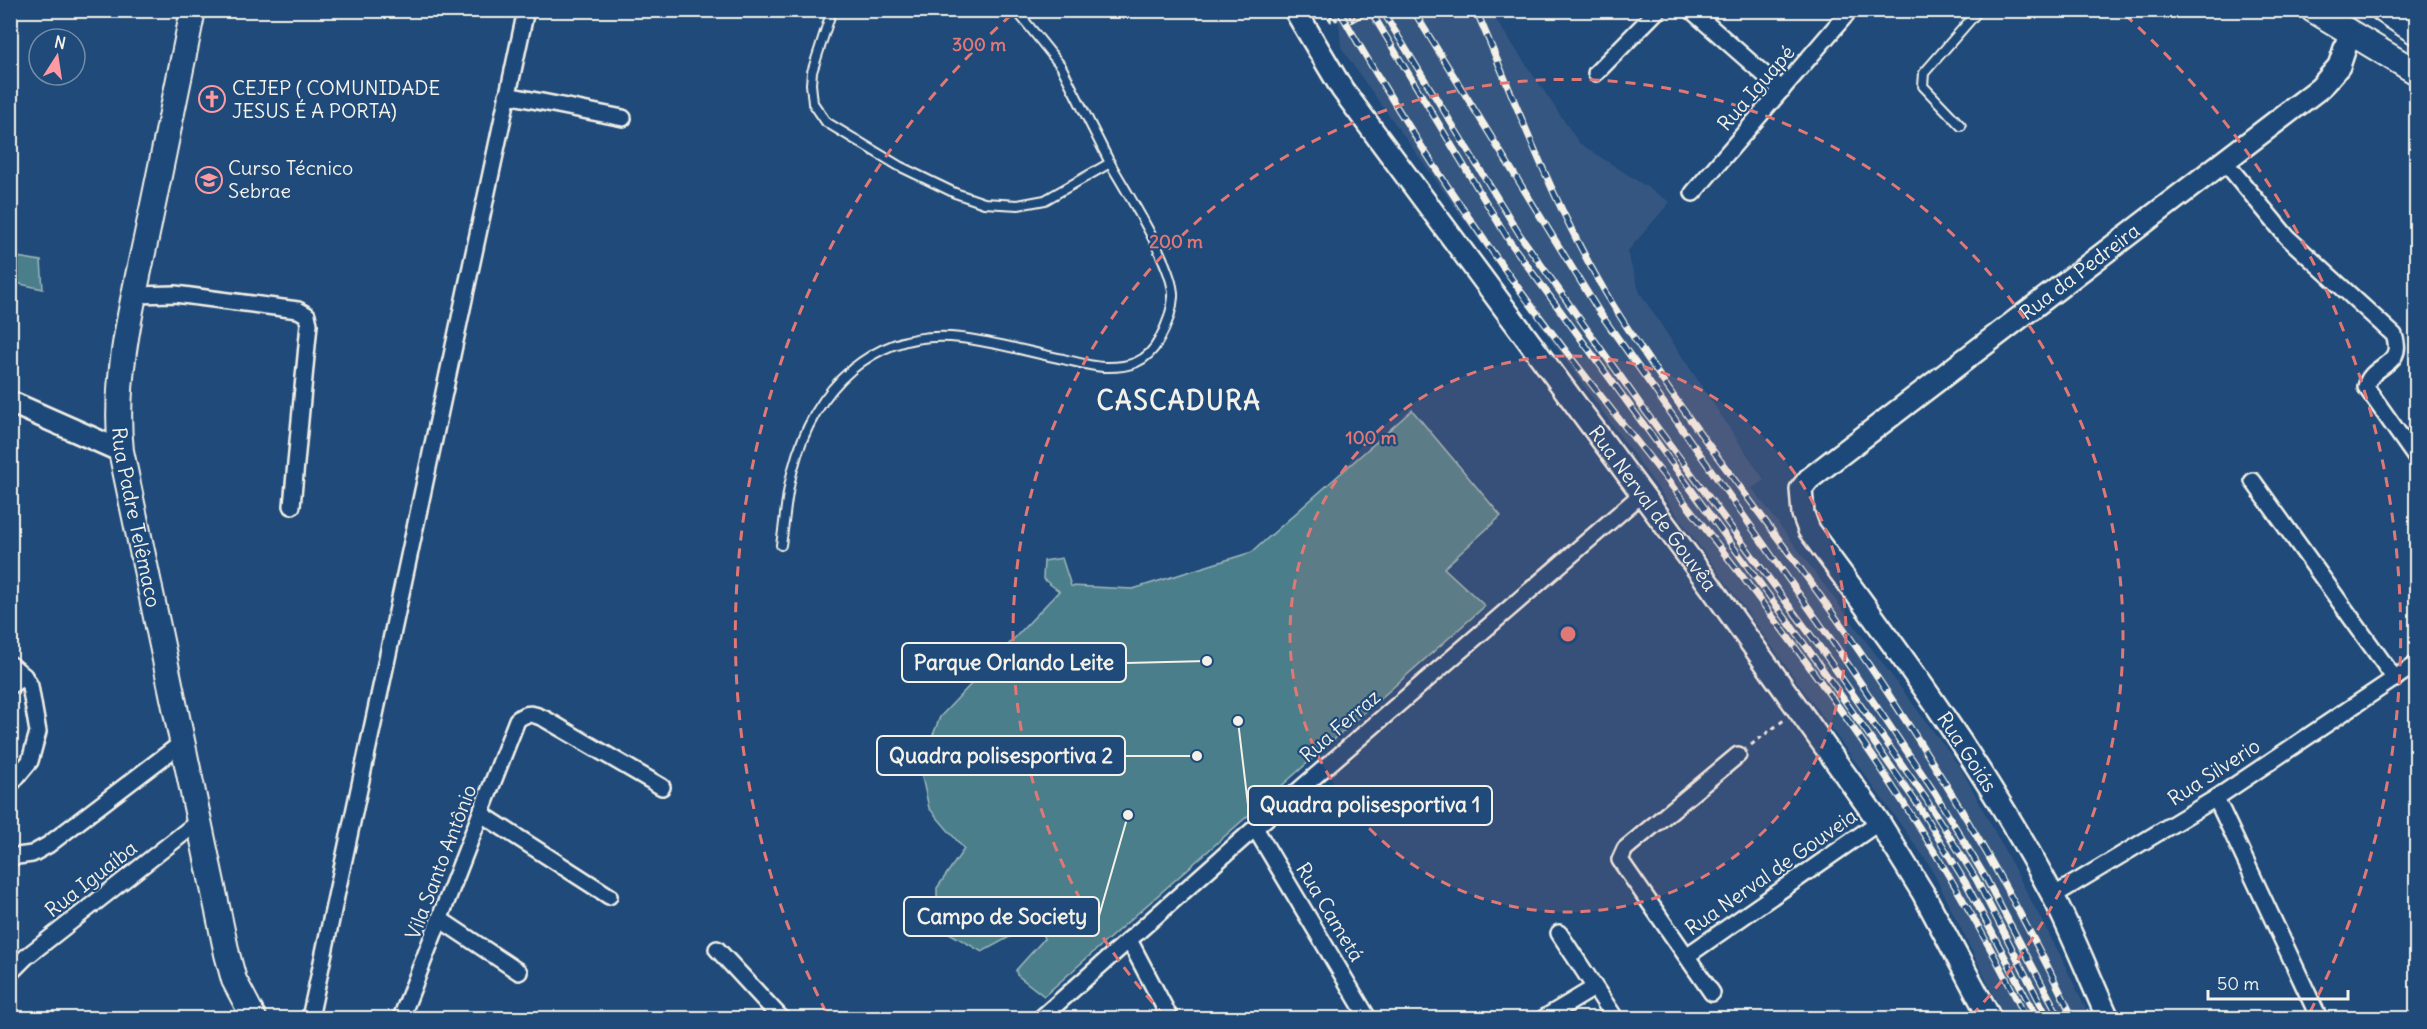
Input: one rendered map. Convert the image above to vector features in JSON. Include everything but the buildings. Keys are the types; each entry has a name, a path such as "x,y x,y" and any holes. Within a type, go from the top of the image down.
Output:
{"main road":[{"name":"Rua Padre Telêmaco","path":"193,10 134,295 119,393 118,426 121,451 234,980 254,1018"},
{"name":"Rua Nerval de Gouvêa","path":"1295,10 1342,89 1643,494 1878,822 1923,893 1990,1018"},
{"path":"2313,10 2416,72"},
{"path":"2383,10 2416,32"},
{"name":"Rua da Pedreira","path":"1800,501 1801,489 1809,480 2333,75 2343,58 2350,33"},
{"path":"10,402 81,436 121,451"},
{"name":"Rua Goiás","path":"1800,501 1809,530 1927,690 2012,821 2053,896 2108,1018"}],"street":[{"path":"310,1018 526,10"},
{"path":"1596,73 1658,10"},
{"path":"1691,10 1782,90"},
{"name":"Rua Iguapé","path":"1694,193 1850,10"},
{"path":"507,95 623,118"},
{"path":"2224,161 2287,237 2394,334 2397,350 2395,356 2370,377 2366,387 2416,458"},
{"path":"134,295 175,294 298,310 307,315 309,324 292,506"},
{"path":"2253,481 2395,679"},
{"name":"Rua Ferraz","path":"1041,1018 1255,828 1643,494"},
{"path":"10,664 24,676 34,700 38,732 30,761 10,785"},
{"name":"Rua Silverio","path":"2053,896 2216,798 2416,664"},
{"path":"10,686 24,676"},
{"name":"Vila Santo Antônio","path":"401,1018 483,815 518,720 526,714 534,714 662,787"},
{"path":"10,856 32,854 48,845 183,742"},
{"name":"Rua Nerval de Gouveia","path":"1712,993 1688,955 1622,865 1622,854 1738,755"},
{"path":"2216,798 2319,1018"},
{"path":"483,815 609,896"},
{"name":"Rua Iguaíba","path":"10,973 26,957 199,821"},
{"name":"Rua Nerval de Gouveia","path":"1688,955 1878,822"},
{"name":"Rua Cametá","path":"1255,828 1368,1018"},
{"path":"441,920 519,972"},
{"path":"1559,933 1615,1018"},
{"path":"1129,940 1170,1018"},
{"path":"717,949 781,1018"},
{"path":"1544,1018 1594,988"}],"lane":[{"path":"832,10 812,72 813,103 826,122 899,166 974,200 1018,205 1045,200 1110,163"},
{"path":"781,545 793,469 814,416 836,382 874,352 914,338 935,336 962,338 1100,367 1126,367 1142,361 1154,350 1166,328 1173,297 1166,266 1060,66 1016,10"},
{"path":"1961,126 1923,86 1924,73 1979,10"}],"path":[{"path":"1327,10 1336,20 1341,17 1337,10"},
{"path":"1738,755 1798,709"}],"shaded area":[{"path":"1332,11 1490,11 1579,143 1670,202 1627,252 1640,293 1764,480 1752,488 1962,770 2061,957 2090,1018 2005,1018 1929,864 1357,71 1341,47 1339,23"}],"green space":[{"path":"11,256 41,261 43,289 11,282"},
{"path":"1412,410 1501,516 1444,568 1485,606 1044,996 1017,975 1016,970 1044,939 1039,921 982,952 937,926 937,888 964,849 929,808 920,768 940,717 1059,591 1043,579 1044,561 1062,558 1071,586 1133,589 1252,552"}],"railway":[{"path":"1339,10 1417,139 1501,264 1578,367 1755,593 1881,769 1958,891 2026,1018"},
{"path":"1370,10 1510,242 1816,660 1918,805 1967,885 2037,1018"},
{"path":"1382,10 1520,235 1645,411 1824,653 1926,799 1976,879 2048,1018"},
{"path":"1413,10 1600,313 1835,645 1935,793 1984,875 2060,1018"},
{"path":"1476,10 1556,197 1613,305 1668,388 1878,678 1967,820 2022,918 2073,1018"}],"place":[{"name":"CEJEP ( COMUNIDADE JESUS É A PORTA)","path":"212,99"},
{"name":"Curso Técnico Sebrae","path":"209,180"},
{"name":"Parque Orlando Leite","path":"1207,661"},
{"name":"Quadra polisesportiva 1","path":"1238,721"},
{"name":"Quadra polisesportiva 2","path":"1197,756"},
{"name":"Campo de Society","path":"1128,815"}],"district":[{"name":"CASCADURA","path":"1179,401"}]}
